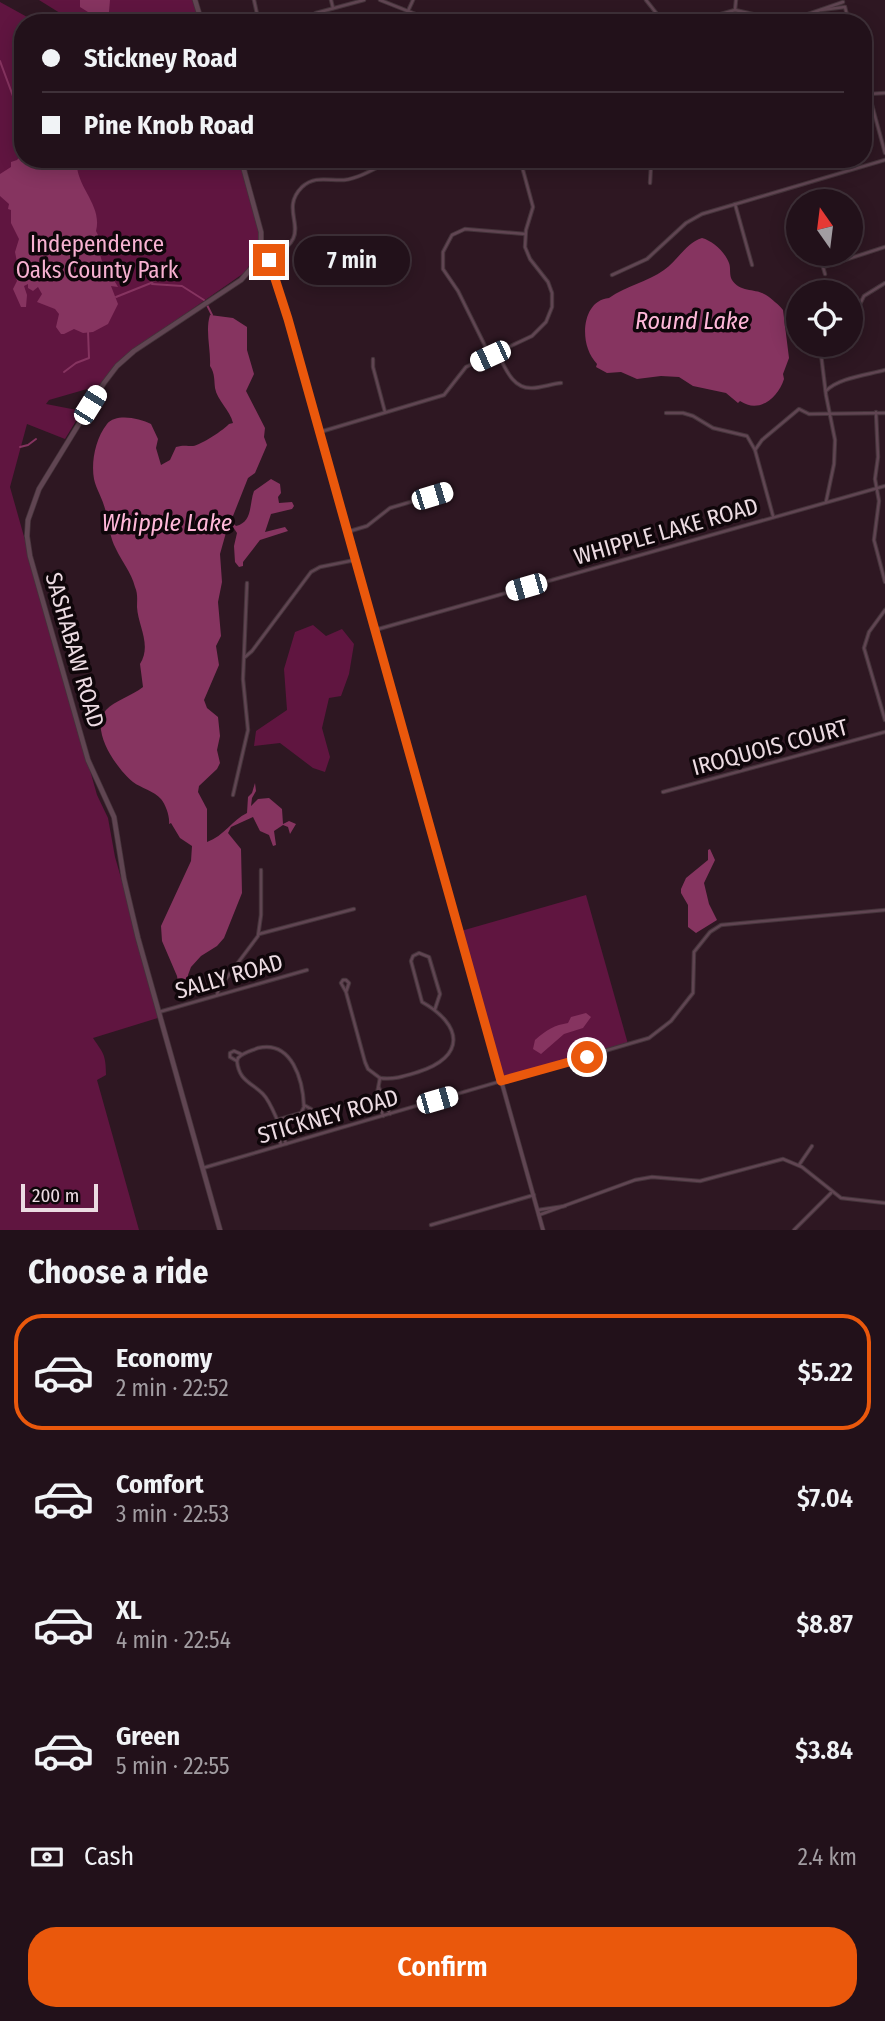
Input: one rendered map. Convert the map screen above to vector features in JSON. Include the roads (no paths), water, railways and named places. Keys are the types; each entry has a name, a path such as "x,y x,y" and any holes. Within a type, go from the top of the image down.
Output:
{"main road":[{"path":"244,168 260,226 260,251"},
{"name":"SASHABAW ROAD","path":"220,1230 125,884 114,820 82,743 30,556 28,526 32,503 40,486 115,369 140,347 244,277 254,265 260,251"}],"street":[{"path":"331,0 333,8"},
{"path":"314,14 364,0"},
{"path":"380,0 416,14"},
{"path":"408,10 413,0"},
{"path":"646,0 657,14"},
{"path":"735,10 736,0"},
{"path":"807,14 843,1 847,14"},
{"path":"821,10 845,7"},
{"path":"721,14 735,10 752,14"},
{"path":"872,105 885,153"},
{"path":"268,258 284,251 292,243 295,233 294,203 303,186 318,179 353,178 375,168"},
{"path":"318,432 444,395 466,367 539,331 547,322 553,301 550,287 530,259 525,247 525,234 533,207 522,168"},
{"path":"650,184 651,168"},
{"path":"612,275 647,259 685,223 700,215 858,168"},
{"path":"735,204 752,265"},
{"path":"490,356 458,291 443,269 443,252 452,235 465,229 525,234"},
{"path":"825,274 823,267 885,247"},
{"path":"260,251 268,258 288,319 543,1230"},
{"path":"863,298 885,283"},
{"path":"497,352 508,374 519,385 533,388 561,383"},
{"path":"821,357 834,425 835,449 826,502"},
{"path":"373,359 385,412"},
{"path":"826,391 844,382 885,370"},
{"path":"755,450 762,440 799,409 809,414 885,413"},
{"path":"876,412 878,457 875,474 879,501 874,540 885,582"},
{"path":"666,413 682,413 719,430 744,435 750,439 772,516"},
{"name":"WHIPPLE LAKE ROAD","path":"375,630 885,486"},
{"path":"347,532 372,523 390,508 448,491"},
{"path":"244,657 252,651 311,572 320,567 355,560"},
{"path":"233,795 248,730 243,679 247,583"},
{"path":"885,610 869,632 864,648 885,720"},
{"name":"IROQUOIS COURT","path":"663,792 885,732"},
{"path":"216,995 259,934 261,870"},
{"path":"259,934 354,909"},
{"name":"STICKNEY ROAD","path":"203,1168 630,1045 656,1035 693,993 694,952 715,928 730,924 885,910"},
{"path":"346,992 365,1062 368,1069 380,1078 401,1077 433,1068 442,1062 452,1046 452,1028 447,1019 422,1002 411,961 419,953 429,957 440,994 435,1009"},
{"name":"SALLY ROAD","path":"159,1012 307,970"},
{"path":"286,1144 281,1125 265,1097 242,1078 237,1061 230,1057 230,1053 234,1051 241,1054 268,1047 284,1052 292,1061 304,1105 300,1113"},
{"path":"237,1061 241,1054"},
{"path":"380,1078 377,1094 383,1116"},
{"path":"379,1088 390,1114"},
{"path":"380,1104 386,1102"},
{"path":"277,1119 300,1113 311,1114 311,1109 304,1105"},
{"path":"277,1119 281,1145"},
{"path":"799,1165 812,1146"},
{"path":"538,1213 565,1206 627,1182 652,1177 700,1181 777,1160 789,1160 799,1165 846,1200 885,1203"},
{"path":"793,1230 832,1192"},
{"path":"431,1225 534,1195"}],"water":[{"path":"80,0 110,0 109,14 89,14 80,7"},
{"path":"14,161 14,168 77,168 96,212 96,231 102,262 118,287 111,286 118,304 108,324 93,332 83,333 74,329 61,334 56,327 59,314 55,309 37,302 42,294 38,287 33,291 28,288 28,284 24,286 27,295 26,307 21,307 13,289 17,281 13,269 17,262 15,252 19,239 11,223 9,204 0,196 0,174 11,167 11,162"},
{"name":"Round Lake","path":"706,239 725,255 735,284 766,295 783,310 786,357 789,358 781,386 772,398 761,405 747,405 740,401 738,403 726,393 693,386 679,377 637,379 621,372 607,373 596,367 597,364 588,349 585,333 587,317 595,304 657,274 696,240"},
{"name":"Whipple Lake","path":"210,315 233,318 247,327 247,350 254,374 246,391 265,428 267,445 255,473 248,478 231,521 236,526 245,521 250,512 254,491 271,479 280,484 279,503 292,502 294,506 292,509 271,514 265,532 285,527 288,531 260,540 243,562 243,566 239,567 235,562 237,533 233,527 227,529 220,554 222,582 218,602 221,636 216,646 219,665 204,700 207,708 218,717 220,736 217,750 220,763 199,786 198,792 207,809 207,842 247,813 248,797 255,783 256,791 251,806 258,799 269,798 282,809 283,824 289,821 296,824 290,834 288,827 283,825 274,831 276,845 273,846 269,835 260,831 253,817 231,827 228,833 241,849 242,893 224,938 191,967 188,975 189,994 182,997 177,976 162,941 161,926 191,861 192,846 180,838 171,823 169,824 161,799 133,782 113,759 101,728 106,710 143,687 140,664 145,643 136,590 112,540 94,479 93,466 99,437 107,424 116,419 134,418 151,424 158,439 156,448 161,465 170,460 176,447 197,445 233,423 216,392 210,366"},
{"path":"710,849 715,860 704,883 709,904 717,920 696,933 688,927 688,905 681,889 686,878 708,860"},
{"path":"586,1013 591,1017 583,1028 564,1034 541,1054 533,1049 535,1040 547,1031 568,1023 571,1017"}],"waterway":[{"path":"0,61 14,99"},
{"path":"116,297 151,283 166,272 168,264"},
{"path":"152,284 182,286 204,300"},
{"path":"207,305 212,315"},
{"path":"64,372 89,358 88,331"},
{"path":"20,447 36,439"}],"park label":[{"name":"Independence Oaks County Park","path":"97,257"}]}
